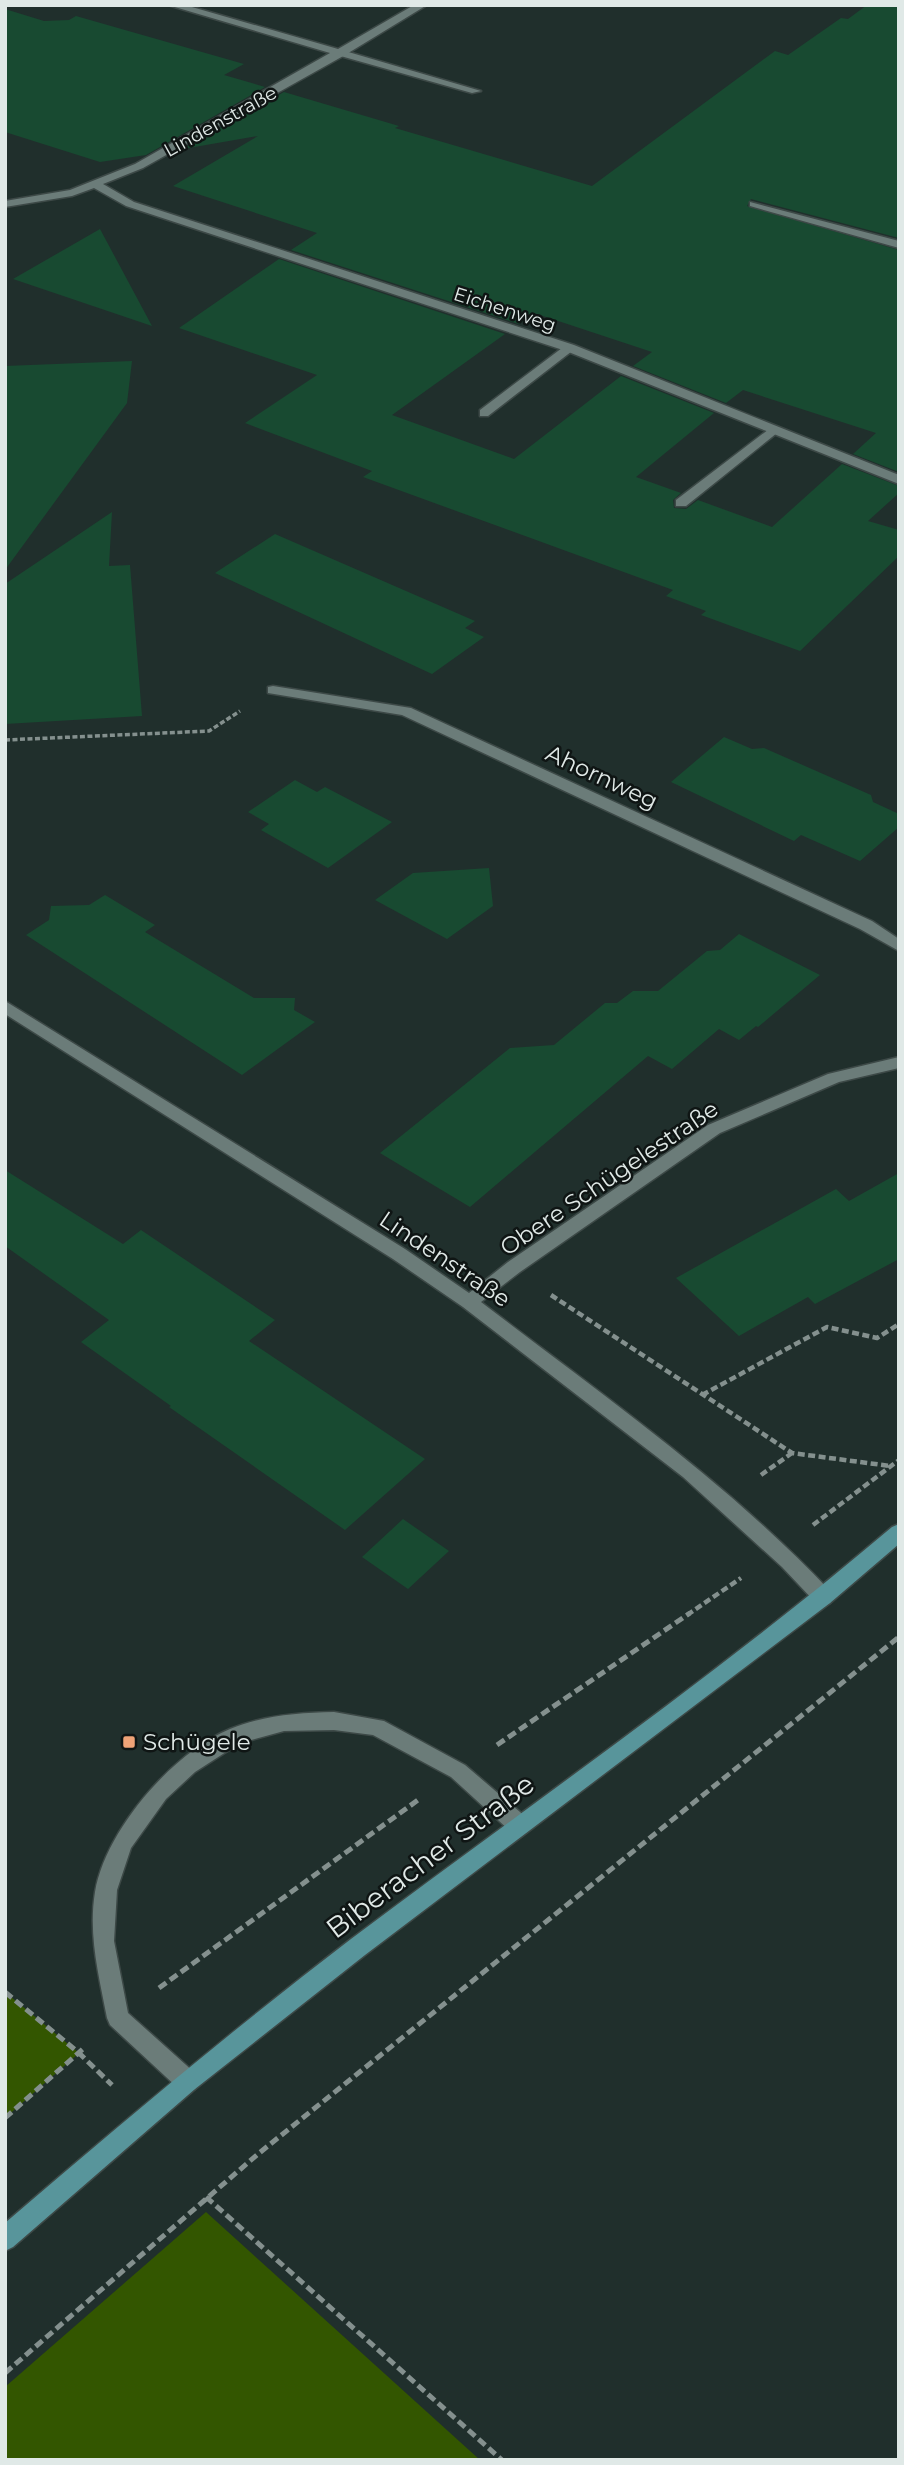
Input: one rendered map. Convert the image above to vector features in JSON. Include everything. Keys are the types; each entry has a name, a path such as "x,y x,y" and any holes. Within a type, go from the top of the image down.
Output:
{"street":[{"path":"173,5 476,91"},
{"name":"Lindenstraße","path":"5,204 72,193 139,166 422,5"},
{"name":"Eichenweg","path":"96,185 130,204 570,348 899,480"},
{"path":"754,204 899,245"},
{"path":"484,413 570,348"},
{"path":"681,503 772,430"},
{"name":"Ahornweg","path":"273,690 405,711 854,920 899,946"},
{"name":"Lindenstraße","path":"5,1006 399,1254 469,1302 690,1472 823,1597"},
{"name":"Obere Schügelestraße","path":"469,1302 514,1267 714,1129 834,1078 899,1062"},
{"name":"Biberacher Straße","path":"5,2239 187,2081 519,1825 823,1597 899,1532"},
{"path":"187,2081 118,2018 103,1941 106,1890 122,1844 159,1793 188,1766 234,1736 284,1722 334,1721 377,1727 458,1771 519,1825"}],"path":[{"path":"5,740 209,731 273,690"},
{"path":"514,1267 558,1300 792,1452 891,1466"},
{"path":"702,1395 827,1327 877,1338 899,1324"},
{"path":"5,2118 118,2018 458,1771 778,1552 899,1460"},
{"path":"5,2374 206,2197 899,1637"},
{"path":"5,1992 79,2053 145,2118"},
{"path":"206,2197 502,2460"}],"green space":[{"path":"5,1992 79,2053 5,2118"},
{"path":"206,2212 480,2460 5,2460 5,2387"}],"building":[{"path":"867,5 899,5 899,238 751,199 747,206 899,250 899,472 853,454 876,433 743,390 726,403 633,366 652,352 534,313 519,324 291,250 317,233 173,186 258,136 183,149 284,92 592,186 775,51 788,55 841,18 848,19"},
{"path":"5,9 44,21 69,20 76,16 244,64 224,75 265,87 146,155 100,162 5,132"},
{"path":"100,229 152,326 13,279"},
{"path":"279,259 505,334 392,415 514,459 621,376 714,413 636,477 681,493 673,500 674,508 686,509 698,500 772,527 842,464 899,486 899,493 868,521 899,530 899,556 800,651 701,615 706,611 666,596 673,590 363,477 372,471 245,423 317,375 179,328"},
{"path":"132,361 127,403 5,570 5,366"},
{"path":"112,512 109,566 130,565 142,716 5,724 5,584"},
{"path":"275,534 475,621 465,628 484,637 432,674 215,573"},
{"path":"724,737 752,749 764,748 871,795 873,802 899,814 899,827 860,861 801,835 794,841 671,782"},
{"path":"295,780 317,792 325,787 392,822 328,868 261,830 269,824 248,812"},
{"path":"489,868 493,906 447,939 375,900 413,873"},
{"path":"105,895 155,925 145,932 254,998 295,998 294,1010 315,1022 242,1075 26,935 49,920 51,906 89,905"},
{"path":"739,934 820,975 739,1040 719,1029 672,1069 648,1056 470,1207 380,1153 510,1048 554,1045 605,1003 617,1003 633,991 658,991 707,951 720,950"},
{"path":"5,1170 123,1244 141,1230 275,1320 249,1341 425,1459 345,1530 81,1342 109,1320 5,1246"},
{"path":"899,1173 899,1259 815,1304 808,1297 739,1336 676,1278 836,1189 849,1201"},
{"path":"403,1519 449,1551 408,1589 362,1557"}],"place":[{"name":"Schügele","path":"129,1742"}]}
